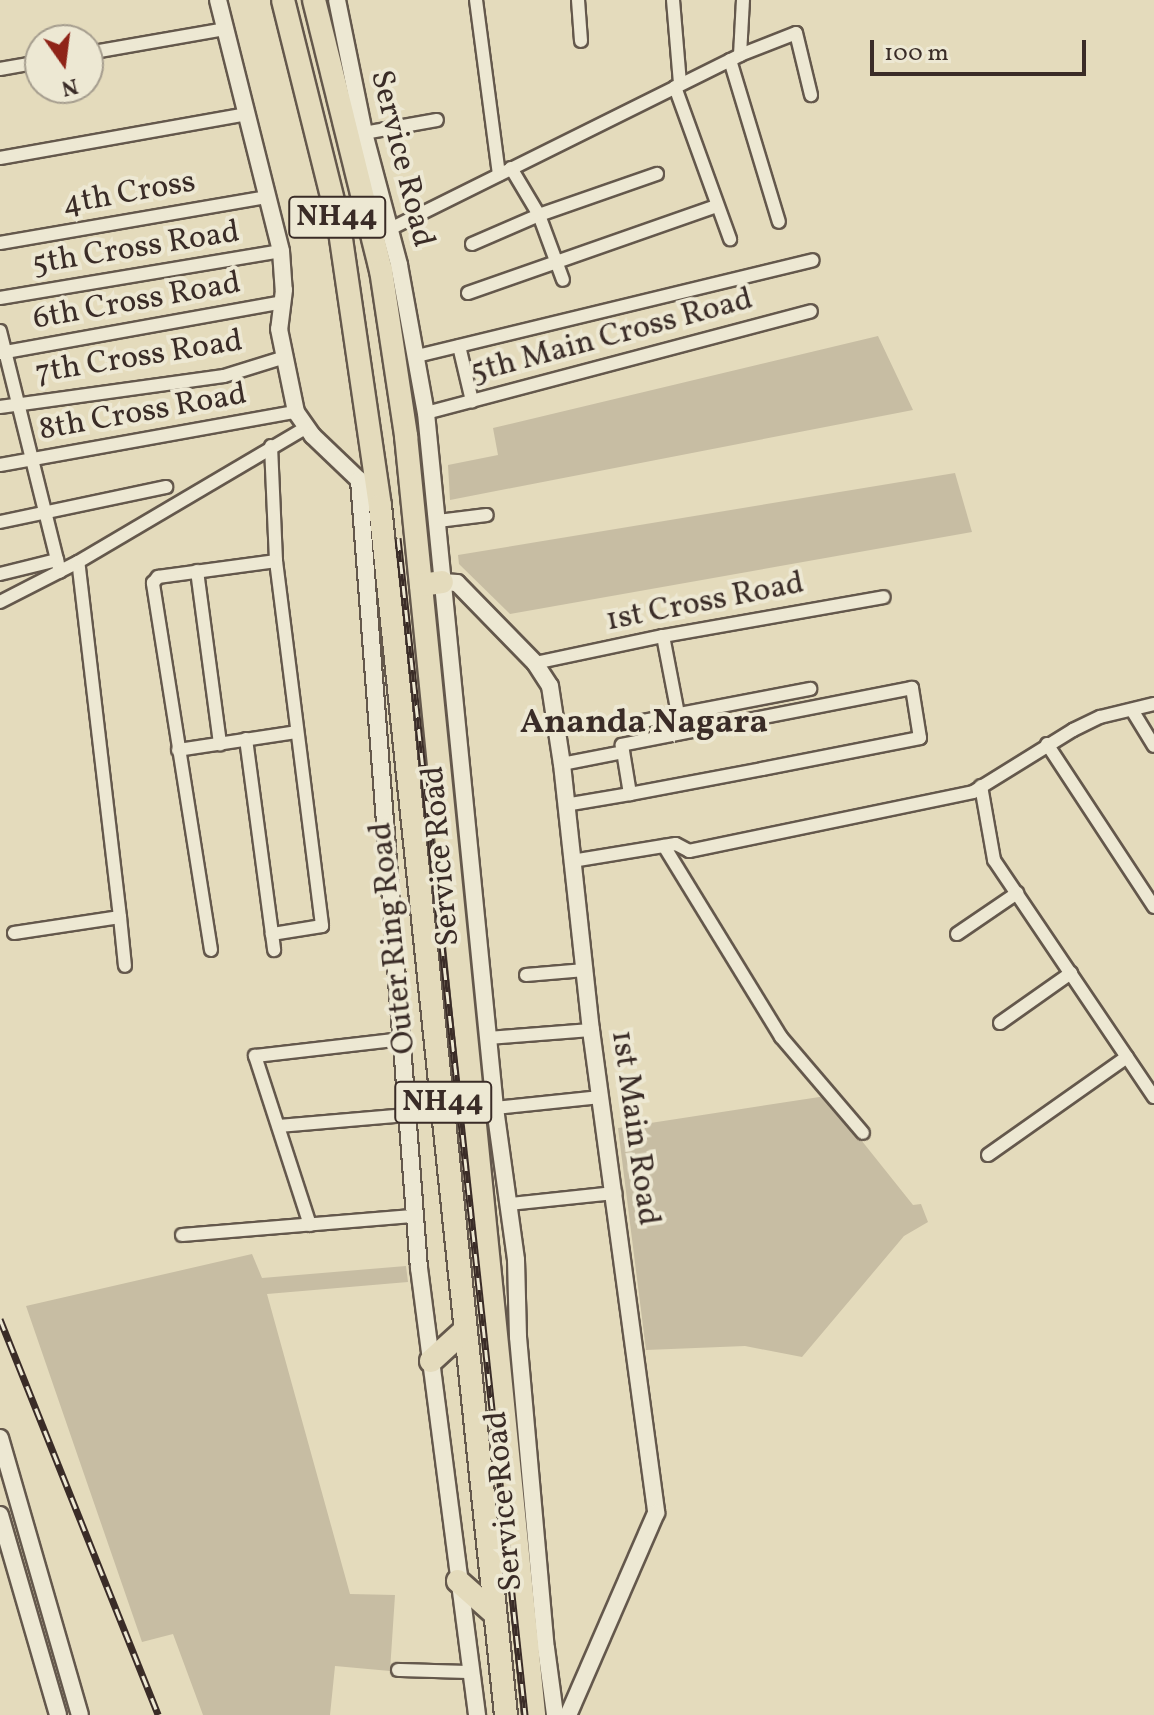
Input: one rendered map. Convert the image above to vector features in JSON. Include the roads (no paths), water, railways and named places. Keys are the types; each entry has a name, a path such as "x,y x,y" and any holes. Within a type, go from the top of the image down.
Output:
{"highway":[{"name":"NH44","path":"283,0 339,225 368,484"},
{"name":"NH44","path":"314,0 381,270 432,583"},
{"name":"Outer Ring Road","path":"368,484 437,1033 464,1331 506,1715"},
{"name":"Outer Ring Road","path":"432,583 534,1715"},
{"path":"431,1361 464,1331"},
{"path":"458,1581 493,1612"}],"street":[{"path":"218,0 281,251 283,302 279,329 296,412 307,427 368,484"},
{"name":"Service Road","path":"337,0 364,133 390,229 426,413 438,521 432,583 495,1108 510,1204 541,1591 555,1715"},
{"path":"476,0 505,171 539,215 563,280"},
{"path":"578,0 581,41"},
{"path":"673,0 678,85 730,239"},
{"path":"743,0 735,57 779,222"},
{"path":"104,50 226,29"},
{"path":"390,229 735,57 796,33 811,95"},
{"path":"0,69 24,65"},
{"path":"0,158 247,114"},
{"path":"364,133 437,120"},
{"path":"472,244 539,215 657,174"},
{"name":"4th Cross","path":"0,243 266,197"},
{"path":"468,293 717,206"},
{"name":"5th Cross Road","path":"0,298 281,251"},
{"path":"417,356 813,260"},
{"name":"6th Cross Road","path":"3,353 283,302"},
{"name":"5th Main Cross Road","path":"426,413 811,311"},
{"path":"0,331 3,353 59,566"},
{"path":"459,346 472,401"},
{"name":"7th Cross Road","path":"0,407 224,376 285,357"},
{"name":"8th Cross Road","path":"0,465 296,412"},
{"path":"0,574 78,562 307,427"},
{"path":"271,446 276,561 322,926 272,934"},
{"name":"Service Road","path":"368,484 415,1216 477,1715"},
{"path":"0,522 166,487"},
{"path":"438,521 487,515"},
{"path":"211,950 153,583 158,577 276,561"},
{"path":"78,562 125,966"},
{"path":"0,602 59,566"},
{"path":"197,571 220,744"},
{"name":"1st Main Road","path":"432,583 457,583 535,663 550,686 562,764 591,1030 656,1513 568,1715"},
{"name":"1st Cross Road","path":"535,663 663,636 884,597"},
{"path":"663,636 678,714"},
{"path":"565,805 630,794 920,738 912,688 622,745 630,794"},
{"path":"612,727 810,689"},
{"path":"572,861 676,844 689,851 973,792 1047,744 1100,717 1154,704"},
{"path":"1132,710 1154,746"},
{"path":"178,750 297,732"},
{"path":"246,739 274,950"},
{"path":"1047,744 1154,907"},
{"path":"562,764 623,752"},
{"path":"981,786 994,860 1154,1097"},
{"path":"664,846 781,1037 863,1133"},
{"path":"957,934 1017,893"},
{"path":"14,933 120,917"},
{"path":"526,975 585,970"},
{"path":"1000,1023 1071,973"},
{"path":"488,1038 591,1030"},
{"path":"310,1225 255,1056 403,1039"},
{"path":"988,1155 1127,1057"},
{"path":"495,1108 600,1097"},
{"path":"279,1126 407,1115"},
{"path":"510,1204 615,1193"},
{"path":"182,1235 415,1216"},
{"path":"0,1438 80,1715"},
{"path":"0,1515 58,1715"},
{"path":"398,1670 470,1672"}],"railway":[{"path":"398,538 525,1715"},
{"path":"0,1319 158,1715"}],"district":[{"name":"Ananda Nagara","path":"644,724"}]}
